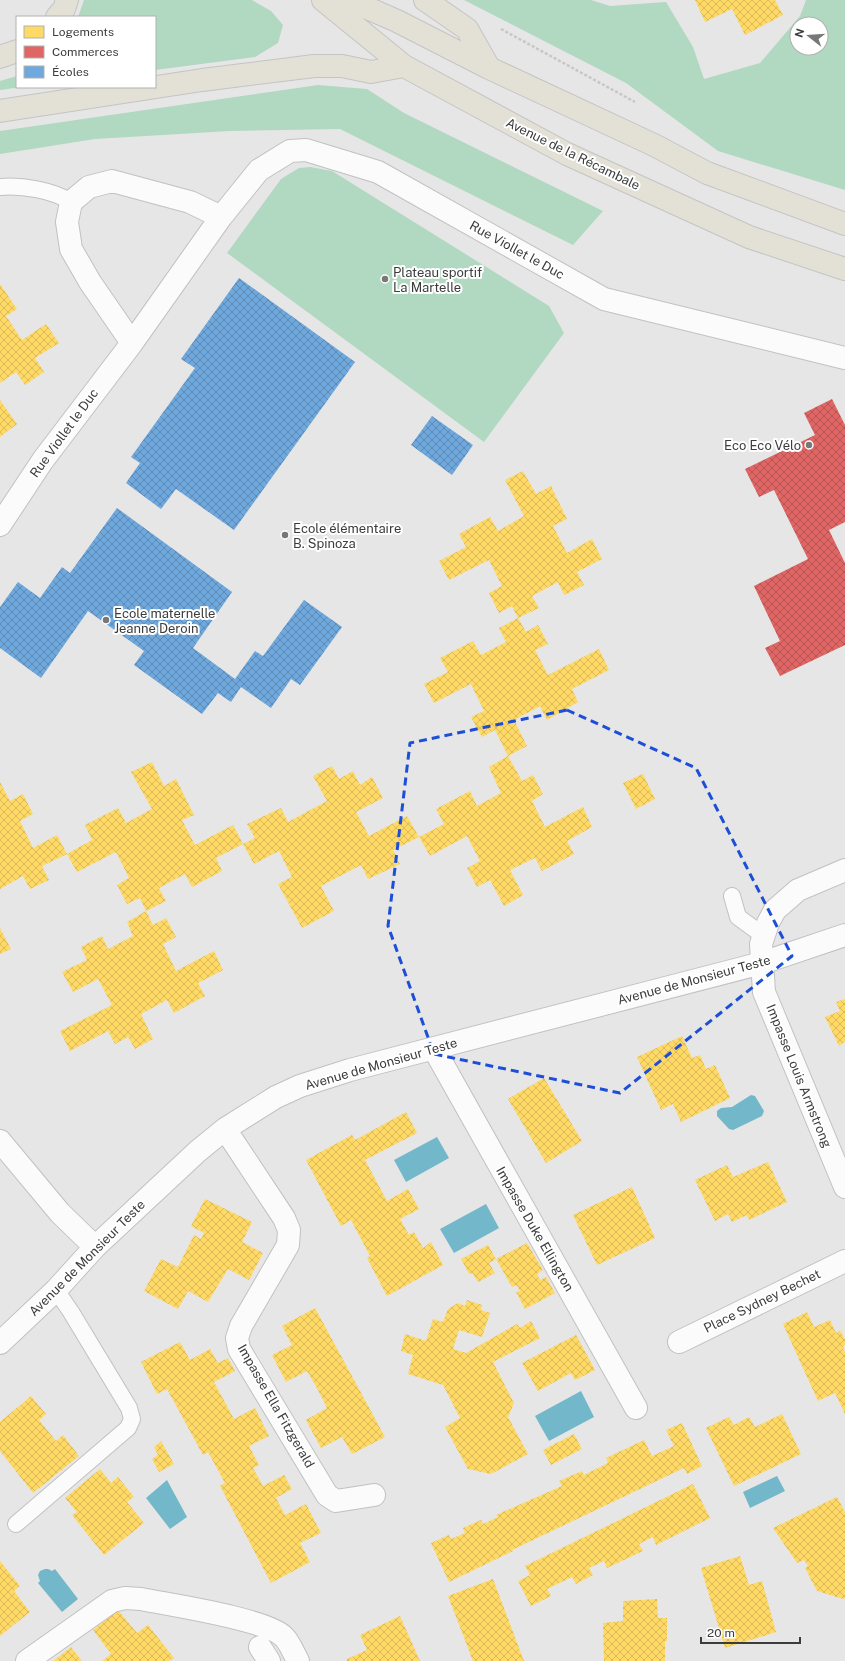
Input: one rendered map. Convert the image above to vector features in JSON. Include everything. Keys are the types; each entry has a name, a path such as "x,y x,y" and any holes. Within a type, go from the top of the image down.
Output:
{"main road":[{"path":"58,16 64,8 67,0"},
{"name":"Avenue de la Récambale","path":"323,0 404,66 582,160 749,237 845,269"},
{"path":"349,0 397,21 489,68 654,145 707,173 845,224"},
{"path":"425,0 467,29 489,68"},
{"path":"0,57 16,51"},
{"path":"156,87 314,66 342,66 371,72 404,66"},
{"path":"0,111 150,88"}],"street":[{"name":"Rue Viollet le Duc","path":"0,525 43,460 132,343 221,217 259,170 290,151 306,150 378,172 604,299 845,358"},
{"path":"132,343 90,282 71,249 67,222 71,202 89,187 112,181 190,202 221,217"},
{"path":"762,963 761,944 775,910 798,890 845,870"},
{"name":"Avenue de Monsieur Teste","path":"0,1343 56,1290 95,1247 198,1151 225,1129 276,1096 300,1086 350,1070 762,963 845,935"},
{"name":"Impasse Louis Armstrong","path":"762,963 764,992 845,1187"},
{"name":"Impasse Duke Ellington","path":"434,1049 636,1408"},
{"name":"Impasse Ella Fitzgerald","path":"225,1129 284,1218 289,1230 288,1246 241,1326 237,1338 239,1349 327,1495 336,1501 374,1495"},
{"path":"0,1141 60,1214 95,1247"},
{"name":"Place Sydney Bechet","path":"679,1342 845,1261"},
{"path":"27,1661 112,1601 125,1598 148,1600 240,1619 264,1626 284,1637 298,1661"}],"lane":[{"path":"0,187 42,190 62,196 71,202"},
{"path":"732,896 738,918 764,936"},
{"path":"16,1524 128,1428 132,1419 129,1408 56,1290"}],"path":[{"path":"496,27 640,105"}],"highlighted area":[{"path":"567,710 696,768 792,956 620,1093 434,1054 388,926 410,743"}],"green space":[{"path":"84,0 252,0 271,11 283,25 278,43 255,57 156,70 156,16 78,16"},
{"path":"464,0 591,0 610,6 666,2 693,47 704,79 760,63 789,29 789,56 829,56 829,16 800,16 806,0 845,0 845,190 718,151 626,83"},
{"path":"16,76 16,88 0,90 0,81"},
{"path":"318,85 367,89 404,113 603,211 573,245 340,129 230,131 95,139 0,154 0,131"},
{"name":"Plateau sportif La Martelle","path":"310,167 332,171 549,306 564,333 484,442 227,253 281,179 299,168"}],"water":[{"path":"751,1095 755,1096 764,1111 762,1116 733,1130 729,1129 717,1116 717,1111 721,1108 732,1107"},
{"path":"437,1137 449,1158 406,1182 394,1160"},
{"path":"486,1204 499,1228 454,1253 440,1229"},
{"path":"581,1391 594,1417 549,1441 535,1416"},
{"path":"777,1476 785,1491 750,1508 743,1492"},
{"path":"167,1480 187,1517 170,1529 146,1498"},
{"path":"45,1569 52,1571 55,1569 78,1599 62,1612 38,1583 40,1581 38,1575 40,1571"}],"building: Logements":[{"path":"695,0 775,0 783,15 745,35 732,9 705,22"},
{"path":"0,284 17,309 6,316 22,340 46,324 59,343 35,358 44,372 25,385 16,372 0,383"},
{"path":"0,400 17,424 0,437"},
{"path":"523,471 536,494 551,486 567,519 553,526 567,553 592,539 602,559 577,572 584,585 564,595 558,582 532,596 539,608 518,618 512,606 499,613 489,593 502,586 489,560 449,580 439,561 466,547 459,534 490,517 498,531 524,516 505,480"},
{"path":"518,618 526,632 538,625 548,644 535,650 548,675 599,649 609,670 572,689 578,702 547,720 540,706 514,720 527,746 508,756 495,730 482,737 471,717 484,711 471,684 434,703 424,684 448,672 440,658 473,641 481,655 506,642 499,628"},
{"path":"508,756 522,781 533,775 543,794 532,801 545,827 583,807 592,827 567,841 574,854 542,871 535,858 510,870 523,895 504,906 490,880 477,887 467,868 480,861 467,836 430,856 419,837 444,824 436,809 470,791 477,806 501,793 489,767"},
{"path":"152,762 164,786 176,779 194,815 182,820 195,845 233,825 243,844 216,858 222,871 192,887 185,874 159,888 166,901 146,911 140,898 127,904 117,885 129,878 116,852 77,872 67,854 92,840 85,825 118,808 126,823 152,809 131,772"},
{"path":"332,766 339,779 353,771 360,785 372,777 383,798 356,812 369,836 407,816 419,837 393,850 400,864 368,879 361,865 321,886 334,911 302,928 278,884 292,877 279,851 254,864 243,844 255,838 247,824 281,808 288,822 327,801 313,776"},
{"path":"643,774 655,799 636,809 623,783"},
{"path":"0,782 10,801 23,794 33,814 20,821 33,848 57,835 67,854 42,866 49,880 30,889 23,876 0,889"},
{"path":"146,911 153,925 166,918 176,937 163,944 176,971 214,951 223,970 198,983 205,996 174,1013 167,1000 141,1014 153,1039 135,1049 128,1037 115,1044 108,1031 70,1051 60,1031 112,1005 98,979 73,992 62,972 87,960 81,947 102,936 108,949 133,936 127,922"},
{"path":"0,928 11,949 0,954"},
{"path":"845,999 845,1042 839,1046 825,1017 840,1011 836,1002"},
{"path":"682,1036 692,1058 700,1055 706,1069 715,1065 730,1098 681,1122 673,1104 661,1110 637,1057"},
{"path":"544,1078 582,1141 546,1163 508,1099"},
{"path":"406,1112 417,1133 365,1160 387,1201 408,1189 419,1209 400,1219 409,1235 414,1232 423,1248 431,1242 443,1265 387,1296 367,1258 370,1256 351,1220 341,1226 306,1160 352,1135 355,1140"},
{"path":"768,1162 787,1202 749,1220 747,1215 732,1222 728,1214 715,1221 695,1180 727,1165 733,1177"},
{"path":"632,1187 655,1238 597,1265 573,1215"},
{"path":"205,1199 252,1222 242,1242 263,1253 249,1280 228,1269 208,1302 188,1291 178,1309 144,1291 161,1259 178,1267 194,1235 201,1239 204,1233 191,1226"},
{"path":"527,1243 543,1270 537,1274 540,1280 546,1277 555,1293 525,1309 516,1292 520,1291 516,1285 512,1287 496,1259"},
{"path":"488,1245 496,1259 489,1263 495,1273 478,1282 472,1273 469,1274 461,1259"},
{"path":"467,1300 482,1305 481,1310 490,1313 482,1337 459,1330 453,1349 466,1353 517,1324 520,1328 531,1321 540,1338 493,1362 514,1403 508,1417 528,1454 491,1474 468,1469 445,1427 460,1418 443,1385 408,1374 413,1355 401,1351 405,1334 426,1341 433,1319 443,1322 448,1309 458,1303 465,1306"},
{"path":"315,1308 385,1437 352,1454 342,1437 321,1448 306,1420 327,1408 318,1390 307,1371 286,1382 272,1355 292,1345 282,1326"},
{"path":"807,1312 814,1327 830,1320 836,1333 840,1330 845,1339 845,1345 843,1347 845,1352 845,1414 835,1393 818,1401 783,1324"},
{"path":"576,1335 595,1370 575,1380 571,1373 538,1391 522,1363"},
{"path":"180,1342 190,1360 210,1349 218,1363 228,1358 235,1371 214,1382 234,1419 255,1408 269,1436 249,1446 259,1465 253,1468 263,1486 284,1475 292,1489 276,1498 285,1515 306,1504 321,1533 300,1543 310,1562 271,1583 220,1486 225,1483 208,1452 203,1455 167,1389 157,1394 141,1362"},
{"path":"31,1396 46,1414 39,1420 56,1441 63,1435 79,1456 33,1493 0,1451 0,1422"},
{"path":"782,1414 801,1454 734,1486 706,1428 729,1417 734,1425 749,1417 755,1427"},
{"path":"682,1423 702,1466 687,1474 684,1468 512,1550 513,1551 449,1582 431,1543 449,1535 451,1539 465,1533 463,1528 481,1520 483,1524 498,1517 496,1515 562,1486 559,1481 582,1471 584,1475 608,1463 606,1458 644,1440 652,1456 674,1446 666,1430"},
{"path":"574,1434 582,1449 551,1465 543,1450"},
{"path":"161,1441 174,1464 159,1472 152,1459 158,1455 154,1447"},
{"path":"100,1469 111,1483 118,1477 134,1497 127,1502 144,1523 104,1555 72,1515 77,1512 65,1498"},
{"path":"693,1484 710,1518 656,1545 653,1537 639,1544 643,1551 607,1568 604,1561 589,1568 593,1575 576,1584 572,1577 547,1589 551,1596 531,1606 518,1581 530,1575 525,1566"},
{"path":"837,1497 845,1512 845,1598 843,1599 817,1591 805,1568 808,1566 804,1560 797,1563 773,1528"},
{"path":"740,1556 749,1585 762,1581 776,1632 725,1648 701,1568"},
{"path":"0,1561 20,1586 14,1591 30,1612 0,1636"},
{"path":"493,1579 524,1661 473,1661 448,1596"},
{"path":"657,1599 658,1618 667,1618 665,1661 604,1661 603,1623 623,1621 623,1601"},
{"path":"118,1610 137,1633 148,1625 174,1658 169,1661 102,1661 111,1654 93,1630"},
{"path":"400,1616 420,1661 347,1661 347,1659 367,1650 360,1635"},
{"path":"71,1647 82,1661 53,1661 57,1658"}],"building: Commerces":[{"path":"832,399 845,425 845,522 829,530 845,563 845,645 780,676 765,648 780,641 754,586 808,559 774,490 759,497 745,469 815,435 804,413"}],"building: Écoles":[{"path":"239,278 355,362 234,530 176,489 161,509 126,483 140,463 131,457 195,368 181,359"},
{"path":"432,416 473,445 452,475 411,445"},
{"path":"117,508 232,592 193,648 235,679 255,651 263,656 304,600 342,627 300,685 291,679 271,708 241,687 231,702 218,693 202,714 134,665 144,651 88,611 41,678 0,648 0,607 18,582 40,598 62,567 70,573"}],"place":[{"name":"Plateau sportif La Martelle","path":"385,279"},
{"name":"Eco Eco Vélo","path":"809,445"},
{"name":"Ecole élémentaire B. Spinoza","path":"285,535"},
{"name":"Ecole maternelle Jeanne Deroin","path":"106,620"}]}
